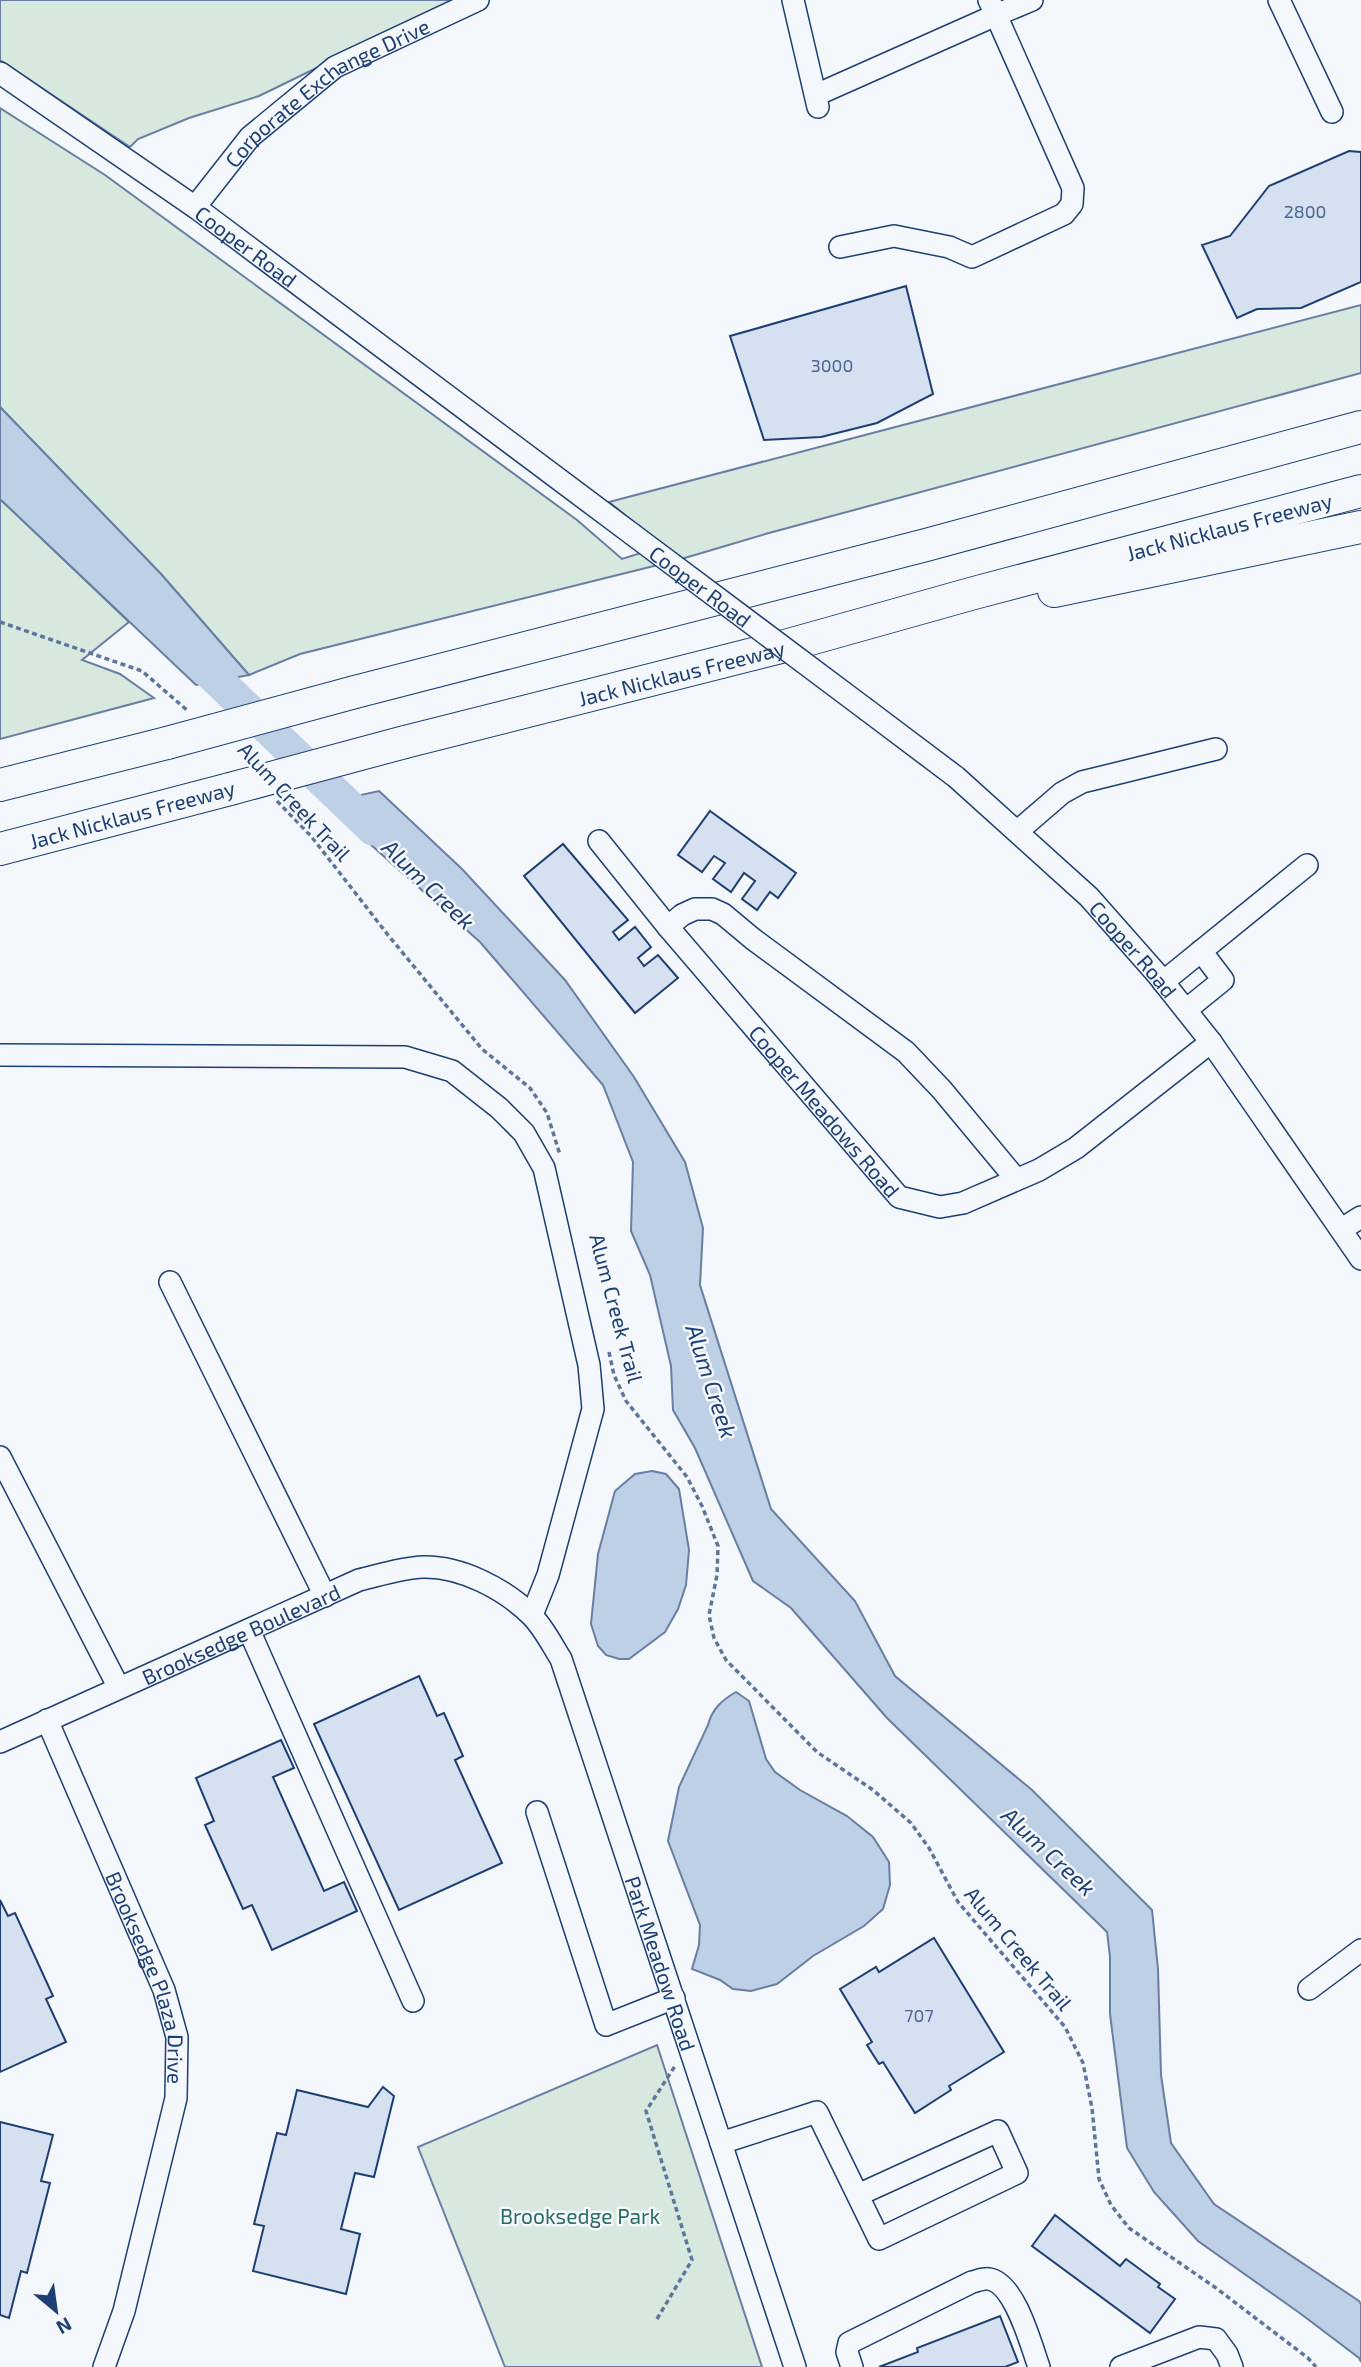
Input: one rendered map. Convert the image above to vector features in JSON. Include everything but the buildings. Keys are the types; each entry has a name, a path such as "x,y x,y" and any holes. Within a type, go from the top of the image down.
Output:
{"highway":[{"path":"1219,466 1361,418"},
{"path":"0,785 926,545 1361,427"},
{"name":"Jack Nicklaus Freeway","path":"0,849 880,620 1361,491"},
{"path":"880,620 1087,585 1361,527"}],"street":[{"name":"Corporate Exchange Drive","path":"195,208 250,137 335,67 478,0"},
{"path":"793,0 817,102 993,8 1032,0"},
{"path":"1279,0 1332,112"},
{"path":"840,247 894,236 949,247 972,257 1064,214 1072,204 1073,188 993,8"},
{"name":"Cooper Road","path":"0,73 195,208 956,777 1018,831 1089,897 1186,1010 1361,1259"},
{"path":"1018,831 1062,793 1082,782 1216,748"},
{"name":"Cooper Meadows Road","path":"599,841 668,928 899,1197 940,1207 963,1203 1039,1170 1076,1148 1211,1042"},
{"path":"1163,982 1307,865"},
{"path":"668,928 682,915 695,909 712,909 723,915 906,1052 942,1090 1016,1179"},
{"path":"1186,1010 1223,980 1201,951"},
{"path":"0,1055 405,1057 452,1071 499,1108 524,1133 544,1168 589,1366 593,1409 548,1575 532,1615"},
{"path":"1342,1229 1361,1217"},
{"path":"170,1282 324,1596"},
{"path":"0,1457 119,1688"},
{"name":"Brooksedge Boulevard","path":"0,1742 359,1580 393,1571 425,1567 458,1573 490,1584"},
{"name":"Park Meadow Road","path":"490,1584 532,1615 561,1659 795,2367"},
{"path":"248,1630 414,2001"},
{"name":"Brooksedge Plaza Drive","path":"47,1720 164,1990 177,2037 176,2098 124,2311 104,2367"},
{"path":"537,1812 606,2025 674,1998"},
{"path":"1309,1989 1361,1950"},
{"path":"721,2143 817,2112 879,2239 1017,2173 998,2131 858,2195"},
{"path":"852,2367 847,2352 849,2343 972,2282 989,2279 1004,2287 1016,2306 1039,2367"},
{"path":"1121,2367 1199,2337 1216,2339 1227,2354 1232,2367"}],"path":[{"path":"0,622 142,671 191,715"},
{"name":"Alum Creek Trail","path":"274,799 311,835 388,935 482,1049 530,1087 547,1113 563,1164"},
{"name":"Alum Creek Trail","path":"608,1349 614,1375 626,1401 687,1477 718,1546 717,1575 709,1615 714,1638 726,1660 817,1752 873,1790 911,1823 929,1848 958,1902 1065,2027 1083,2063 1092,2108 1099,2179 1111,2205 1129,2228 1216,2288 1308,2358 1316,2367"},
{"path":"657,2319 692,2260 646,2111 677,2063"}],"green space":[{"path":"0,0 456,0 259,96 189,118 138,139 130,147 0,60"},
{"path":"0,108 105,175 577,520 622,559 663,546 609,502 1361,305 1361,373 678,560 300,654 249,675 161,574 0,407"},
{"path":"0,499 129,622 82,660 120,674 154,698 0,739"},
{"name":"Brooksedge Park","path":"657,2045 762,2367 505,2367 418,2147"}],"water":[{"path":"0,407 161,574 249,675 196,685 0,499"},
{"path":"379,791 462,869 565,980 634,1077 685,1162 703,1228 700,1285 771,1509 855,1601 895,1676 1032,1790 1152,1910 1158,1969 1161,2075 1171,2143 1214,2204 1359,2301 1361,2362 1301,2314 1198,2241 1154,2192 1127,2148 1110,2014 1107,1932 887,1718 791,1608 753,1581 695,1448 673,1410 671,1366 650,1275 631,1231 633,1162 603,1085 480,942 324,803"},
{"path":"652,1471 666,1474 679,1489 689,1550 686,1585 678,1609 665,1632 629,1659 619,1659 606,1655 598,1646 591,1624 598,1554 615,1491 635,1474"},
{"path":"736,1692 749,1701 766,1759 775,1772 800,1790 847,1816 873,1837 889,1862 890,1885 883,1909 864,1926 813,1956 777,1984 751,1991 733,1989 720,1980 692,1969 699,1945 700,1925 668,1841 679,1787 712,1714"}],"waterway":[{"name":"Alum Creek","path":"187,651 373,829"}]}
